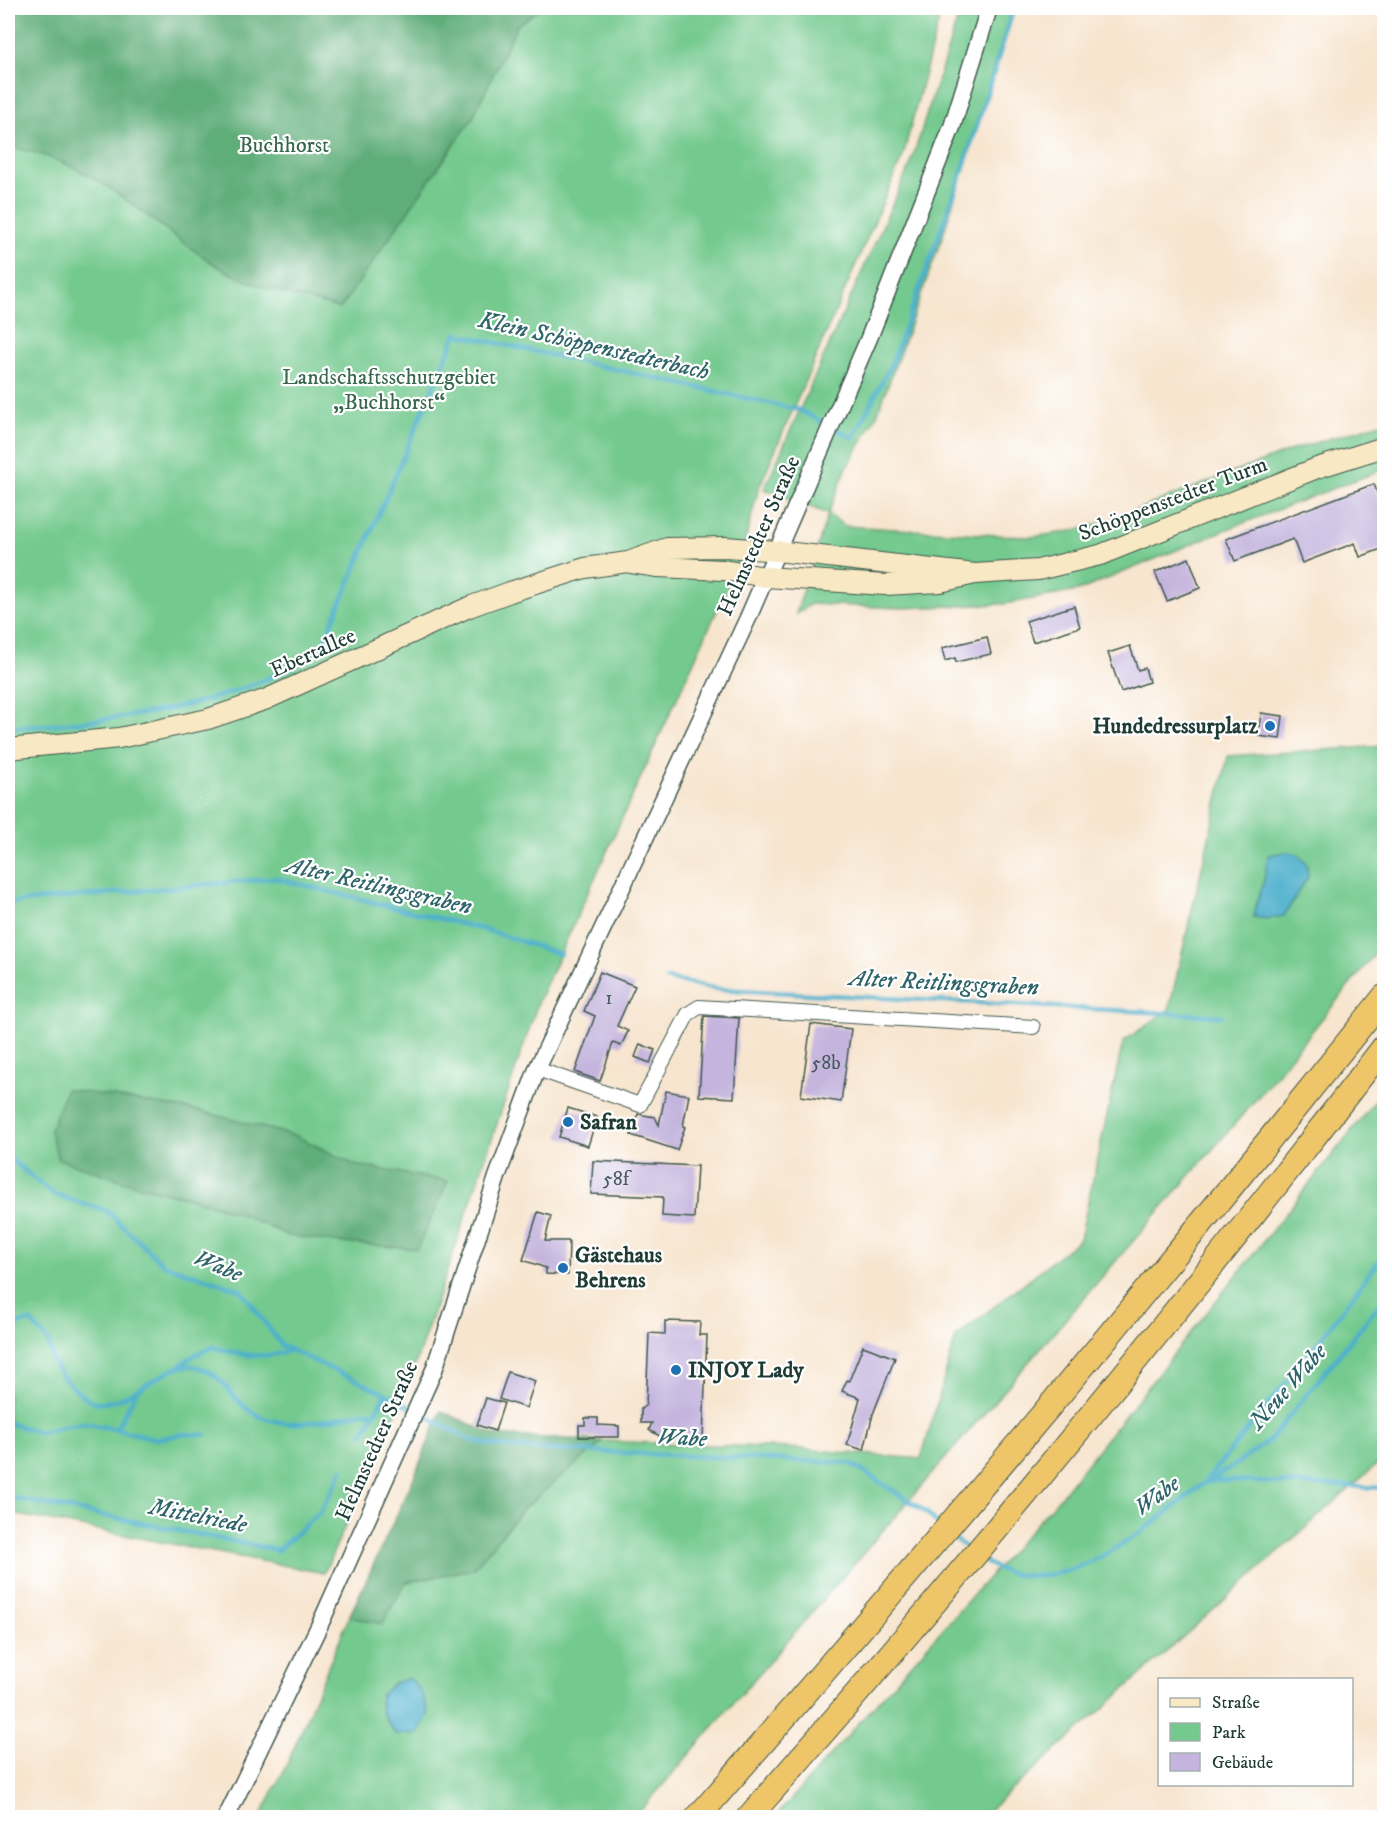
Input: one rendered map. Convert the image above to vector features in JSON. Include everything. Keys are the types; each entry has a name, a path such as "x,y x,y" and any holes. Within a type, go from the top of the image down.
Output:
{"highway":[{"path":"697,1818 1040,1419 1253,1161 1384,997"},
{"path":"748,1818 1071,1442 1191,1295 1384,1047"}],"main road":[{"name":"Schöppenstedter Turm","path":"766,577 885,585 940,582 975,574 1046,568 1100,555 1317,468 1384,447"},
{"name":"Ebertallee","path":"8,749 119,738 208,719 286,692 470,607 585,568 627,562 667,548 726,547 777,551"},
{"name":"Schöppenstedter Turm","path":"777,551 975,574"},
{"name":"Ebertallee","path":"627,562 766,577"}],"street":[{"name":"Helmstedter Straße","path":"226,1818 374,1507 434,1370 496,1177 537,1069 766,577 921,209 955,116 988,8"},
{"path":"537,1069 640,1105 688,1014 699,1007 1033,1027"}],"green space":[{"name":"Landschaftsschutzgebiet „Buchhorst“","path":"8,8 942,8 903,156 758,490 745,542 731,580 539,1000 408,1386 324,1573 8,1513"},
{"name":"Buchhorst","path":"8,8 542,8 517,25 472,119 340,309 262,286 232,274 193,250 95,179 39,154 8,147"},
{"path":"961,8 1014,8 942,238 877,415 847,467 828,514 764,489 911,163"},
{"path":"1384,422 1384,469 1225,530 1078,591 1003,604 901,608 811,604 796,614 828,514 845,526 1031,537 1067,532 1105,522 1292,450"},
{"path":"1384,746 1384,943 1263,1091 635,1817 260,1818 289,1760 349,1617 382,1624 406,1582 473,1569 523,1509 603,1441 790,1448 921,1459 956,1337 1080,1239 1123,1042 1169,1009 1228,756"},
{"path":"66,1089 200,1111 296,1136 355,1165 448,1181 417,1249 289,1236 243,1215 197,1200 135,1185 58,1159 50,1131"},
{"path":"1384,1090 1384,1465 1376,1465 981,1817 775,1817 1060,1497"},
{"path":"441,1411 494,1435 603,1441 523,1509 473,1569 406,1582 382,1624 349,1617 412,1482"}],"water":[{"path":"1286,852 1298,854 1307,865 1308,877 1284,916 1268,919 1254,917 1269,855"},
{"path":"410,1678 420,1690 429,1713 418,1734 395,1734 381,1712 380,1696 393,1683"}],"building":[{"path":"1374,484 1384,512 1384,548 1360,557 1355,543 1302,563 1293,539 1235,561 1226,539"},
{"path":"1189,558 1200,588 1167,601 1155,572"},
{"path":"1074,606 1080,627 1033,642 1026,621"},
{"path":"987,637 991,654 956,662 955,658 945,661 942,648"},
{"path":"1130,646 1138,670 1145,668 1149,682 1121,692 1108,653"},
{"name":"Hundedressurplatz","path":"1261,713 1283,716 1280,739 1258,736"},
{"path":"600,972 635,986 617,1026 628,1031 621,1046 613,1043 600,1081 575,1072 595,1016 584,1011"},
{"path":"704,1016 739,1018 734,1098 699,1096"},
{"path":"811,1024 851,1029 841,1102 801,1096"},
{"path":"640,1044 655,1050 650,1063 635,1057"},
{"path":"666,1091 689,1095 683,1126 685,1127 677,1150 631,1135 638,1114 655,1117 659,1125"},
{"path":"568,1108 597,1117 588,1146 559,1137"},
{"path":"593,1161 697,1166 694,1218 662,1216 663,1197 591,1194"},
{"path":"538,1212 551,1216 545,1241 569,1241 568,1275 546,1274 546,1268 523,1260"},
{"name":"INJOY Lady","path":"665,1321 700,1322 699,1335 707,1335 703,1439 671,1438 665,1435 663,1438 649,1430 652,1423 641,1423 641,1409 646,1405 649,1333 665,1334"},
{"path":"863,1346 895,1358 873,1414 864,1450 847,1445 860,1398 842,1391 847,1380 849,1381"},
{"path":"508,1372 535,1381 526,1408 499,1399"},
{"path":"486,1398 504,1403 495,1431 477,1425"},
{"path":"585,1418 598,1418 598,1425 619,1426 619,1437 579,1437 579,1425 585,1425"}],"waterway":[{"name":"Klein Schöppenstedterbach","path":"8,728 129,716 208,700 284,671 320,651 456,334 799,410 853,438 892,363 961,176 1014,8"},
{"name":"Alter Reitlingsgraben","path":"8,903 275,878 486,930 560,954"},
{"name":"Alter Reitlingsgraben","path":"666,979 718,989 1222,1016"},
{"name":"Wabe","path":"8,1157 53,1194 107,1211 164,1265 241,1290 282,1346 386,1394 472,1441 511,1448 850,1463 926,1512 939,1525"},
{"path":"1204,1483 1314,1348 1384,1254"},
{"name":"Neue Wabe","path":"1209,1480 1231,1468 1271,1439 1384,1299"},
{"path":"8,1327 30,1321 48,1341 53,1360 61,1374 78,1392 96,1402 108,1402 121,1398 171,1371 193,1366 216,1376 245,1407 272,1420 302,1423 363,1412 375,1413"},
{"path":"178,1367 193,1356 213,1347 262,1356 291,1350"},
{"path":"8,1423 39,1432 83,1423 116,1429 137,1391"},
{"name":"Mittelriede","path":"362,1434 386,1394"},
{"path":"116,1429 157,1439 185,1434 206,1435"},
{"name":"Mittelriede","path":"8,1497 278,1550 321,1511 343,1469"},
{"name":"Wabe","path":"981,1559 1009,1573 1039,1576 1069,1570 1098,1558 1128,1541 1204,1483 1219,1480 1384,1488"},
{"name":"Wabe","path":"950,1535 969,1550"}],"place":[{"name":"Hundedressurplatz","path":"1270,726"},
{"name":"Safran","path":"568,1122"},
{"name":"Gästehaus Behrens","path":"563,1268"},
{"name":"INJOY Lady","path":"676,1370"}]}
